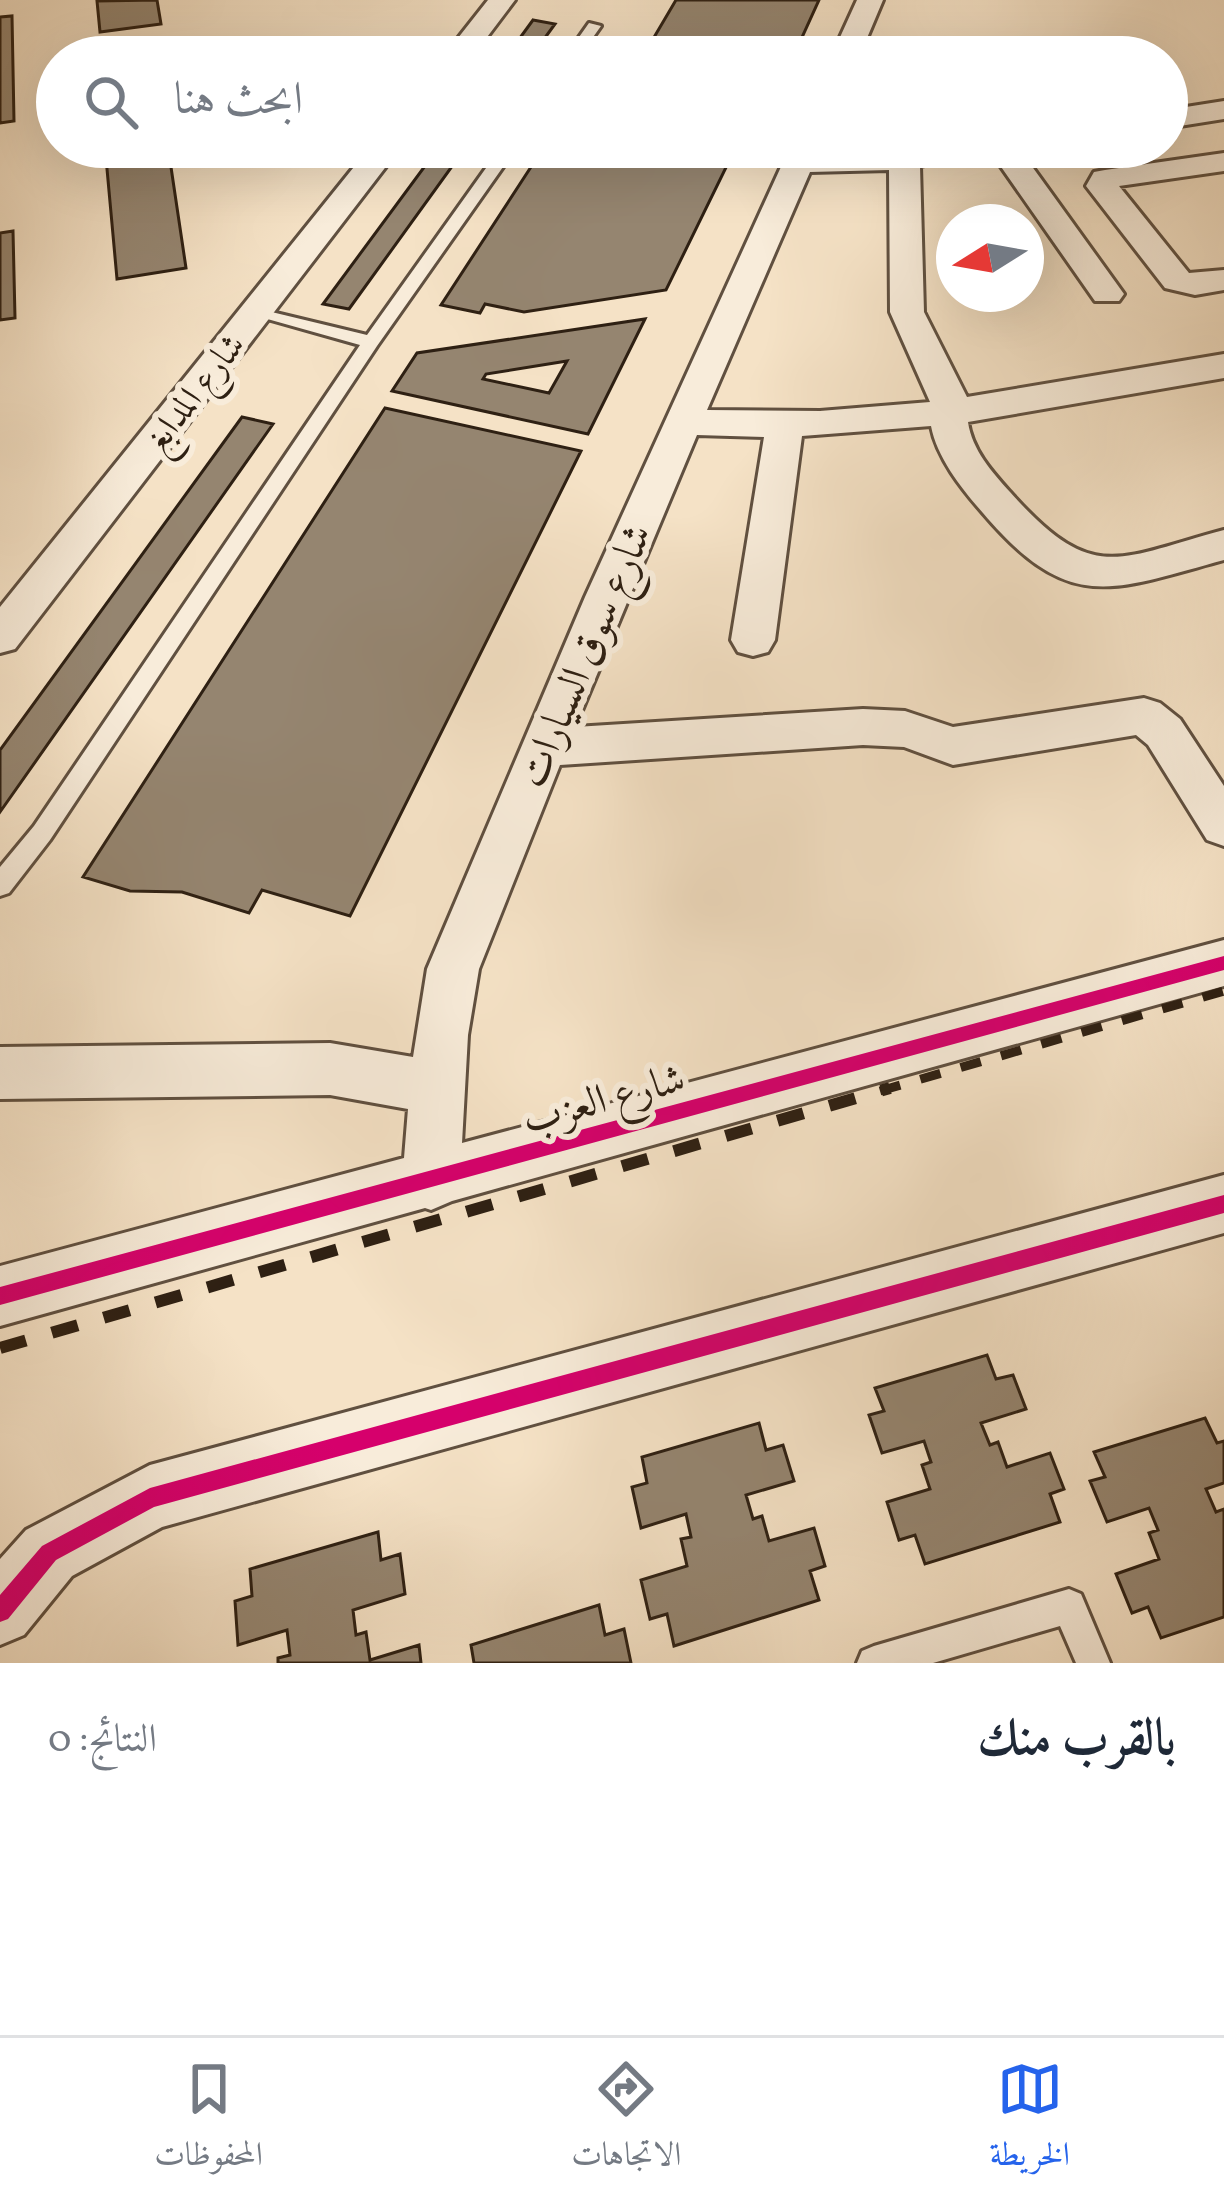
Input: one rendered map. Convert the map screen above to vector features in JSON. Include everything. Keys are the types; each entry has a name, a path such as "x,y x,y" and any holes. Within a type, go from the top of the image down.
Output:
{"street":[{"path":"474,36 502,0"},
{"path":"854,36 870,0"},
{"path":"1188,116 1224,110"},
{"path":"1188,167 1224,162"},
{"name":"شارع المدابغ","path":"0,637 369,168"},
{"name":"شارع سوق السيارات","path":"431,1182 453,969 795,168"},
{"path":"904,168 907,312 913,335 946,388 950,431 976,479 1056,560 1079,571 1102,574 1224,545"},
{"path":"1017,168 1107,294"},
{"path":"1179,168 1105,178 1102,187 1177,281 1196,285 1224,280"},
{"path":"683,422 785,426 951,412 1224,366"},
{"path":"753,640 785,426"},
{"path":"544,747 863,727 905,729 952,746 1144,716 1164,732 1224,826"},
{"name":"شارع العزب","path":"0,1296 1224,963"},
{"path":"0,1073 330,1069 438,1088"},
{"path":"0,1610 49,1553 150,1498 1224,1204"}],"lane":[{"path":"587,36 594,26"},
{"path":"0,885 42,833 371,342 494,168"},
{"path":"255,313 371,342"},
{"path":"874,1663 1060,1606 1069,1606 1076,1616 1093,1663"}],"building":[{"path":"157,0 161,24 100,32 97,1"},
{"path":"676,0 819,0 803,36 655,36"},
{"path":"12,16 14,121 0,123 0,17"},
{"path":"533,20 555,24 546,36 521,36"},
{"path":"107,168 171,168 186,268 117,279"},
{"path":"423,168 451,168 349,309 323,304"},
{"path":"530,168 726,168 666,290 524,312 485,304 480,313 441,305"},
{"path":"13,231 15,318 0,320 0,233"},
{"path":"645,319 588,434 392,391 417,353","holes":["567,361 549,393 483,379 486,374"]},
{"path":"385,408 581,451 350,916 262,890 249,913 182,892 130,891 83,877"},
{"path":"242,417 273,424 0,812 0,750"},
{"path":"987,1355 996,1379 1013,1375 1026,1409 981,1423 990,1445 998,1442 1007,1467 1050,1453 1064,1489 1050,1494 1060,1522 925,1564 915,1535 899,1540 887,1502 930,1489 922,1465 931,1462 924,1441 882,1453 869,1415 884,1411 875,1388"},
{"path":"1205,1418 1217,1443 1224,1441 1224,1483 1206,1489 1216,1512 1224,1509 1224,1617 1161,1638 1148,1607 1132,1613 1116,1574 1159,1559 1149,1533 1158,1530 1149,1508 1107,1522 1090,1481 1105,1477 1094,1452"},
{"path":"759,1423 766,1450 783,1445 794,1481 746,1495 753,1519 762,1516 769,1541 814,1528 825,1566 810,1571 819,1600 674,1646 667,1614 650,1619 641,1580 687,1566 681,1539 691,1537 686,1514 641,1528 632,1487 647,1483 642,1457"},
{"path":"378,1532 381,1560 400,1554 405,1594 353,1610 356,1635 366,1632 370,1660 419,1645 421,1663 278,1663 278,1658 290,1655 287,1630 238,1645 235,1601 252,1596 250,1569"},
{"path":"599,1605 605,1635 624,1629 631,1663 474,1663 471,1645"}],"railway":[{"path":"880,1091 1224,991"},
{"path":"0,1348 890,1088"}],"cycle path":[{"path":"0,1296 1224,963"},
{"path":"0,1611 49,1553 150,1498 1224,1204"}]}
